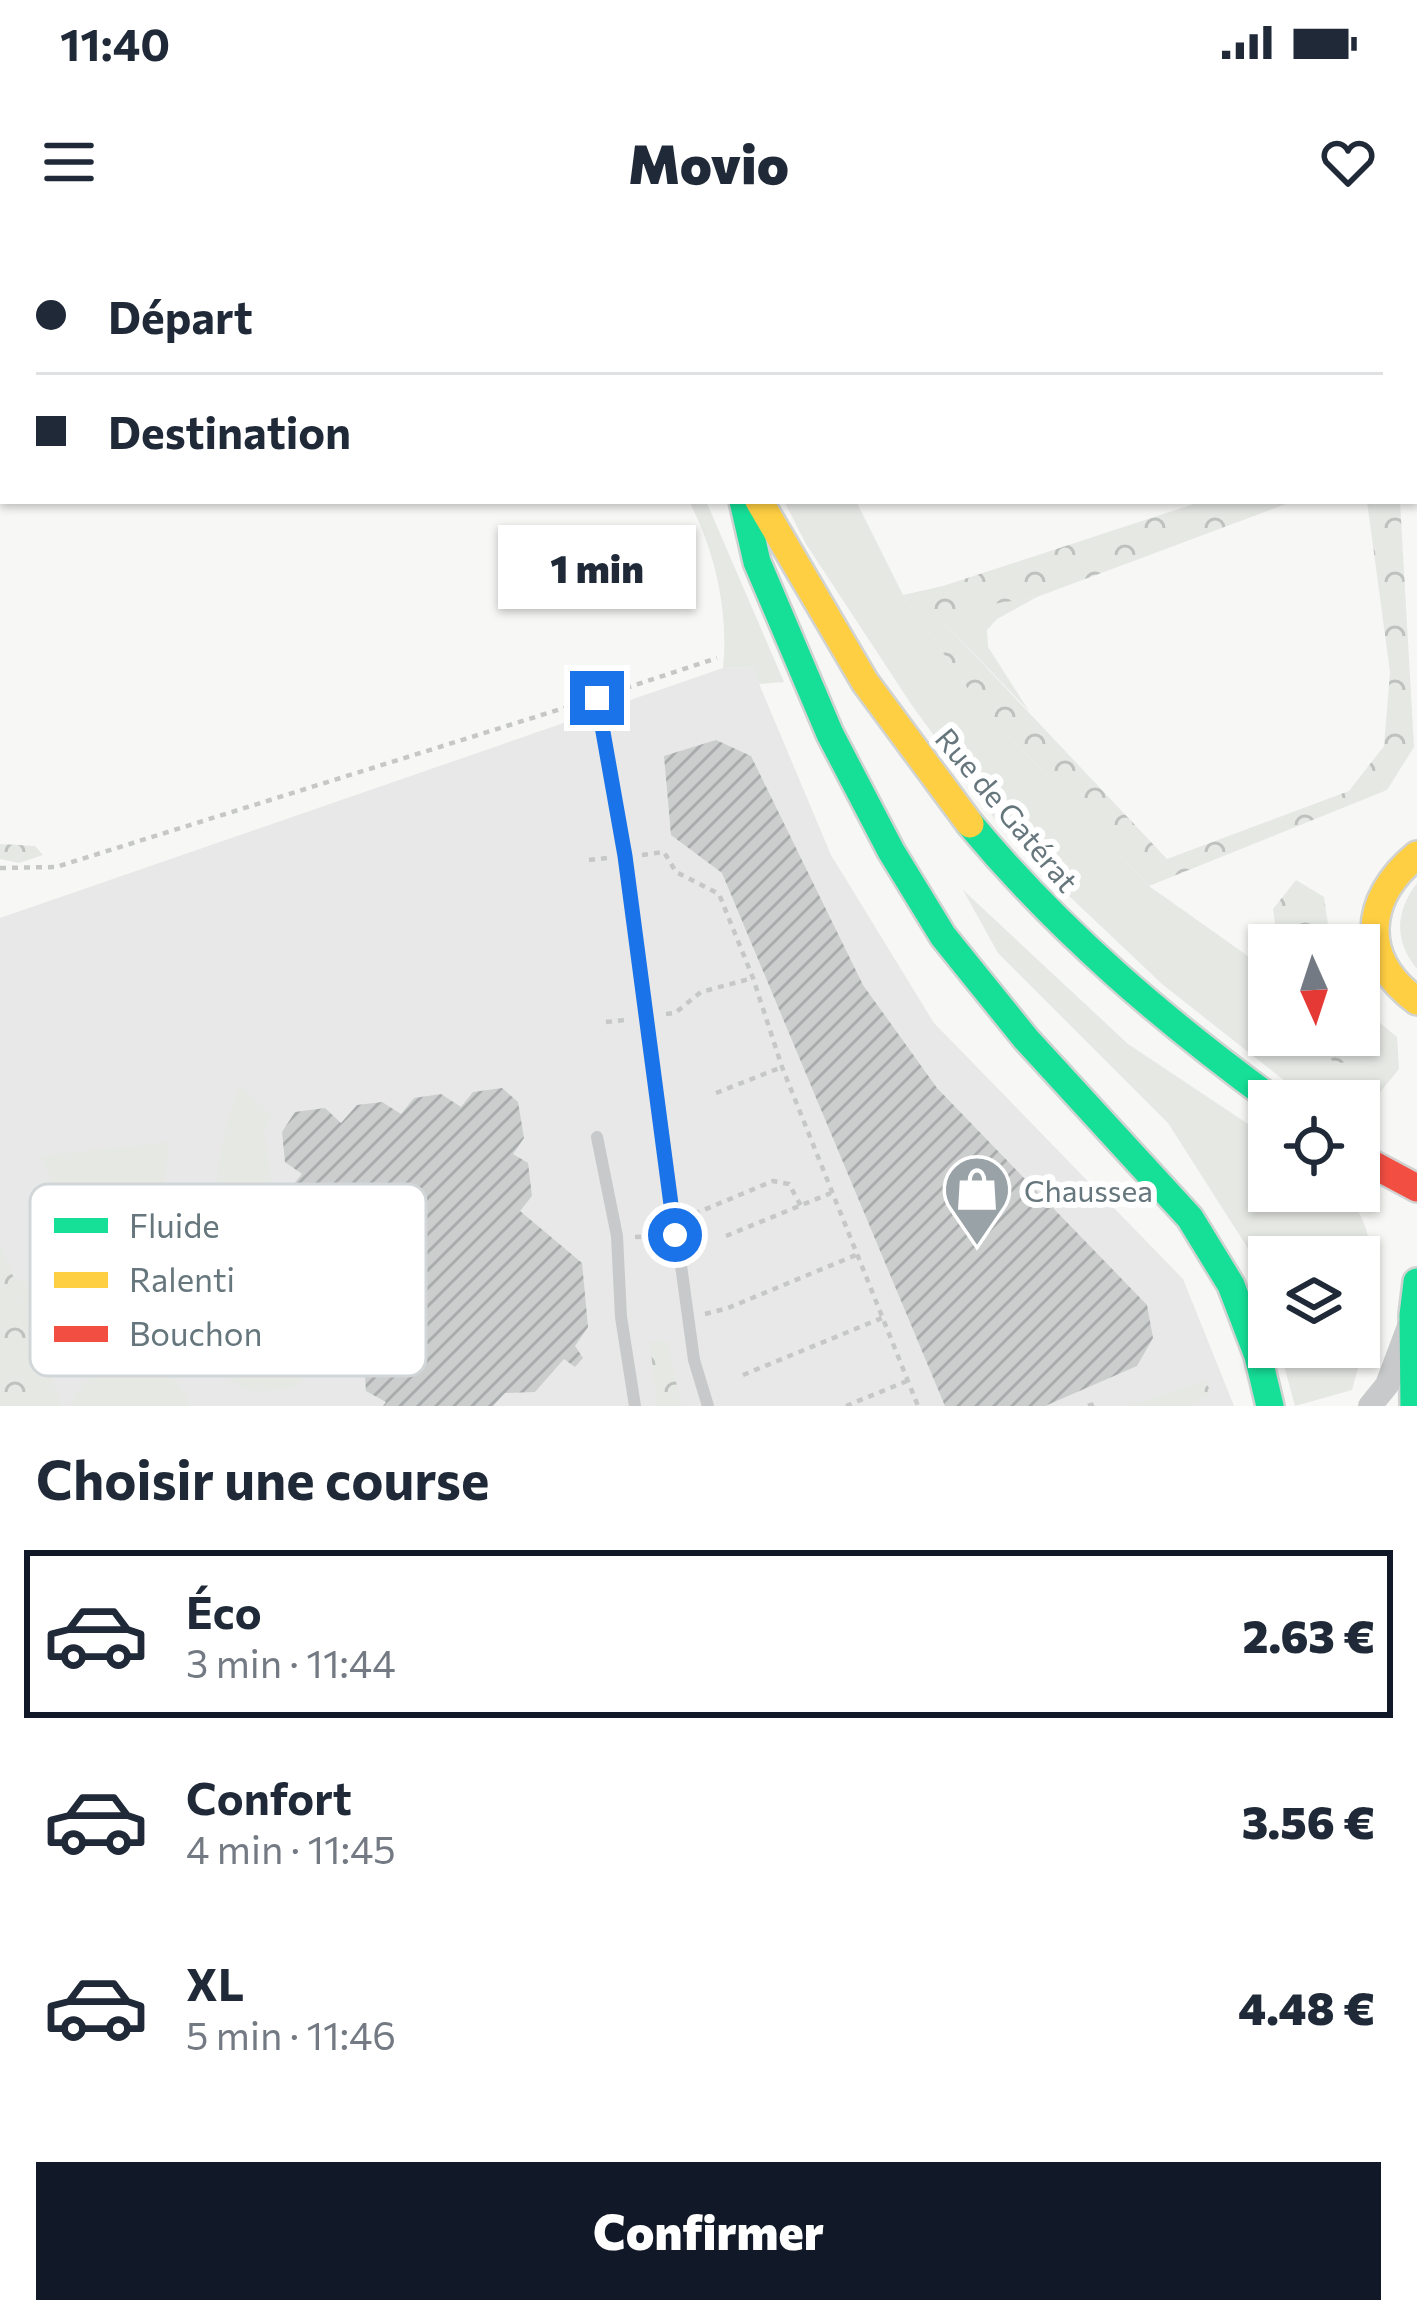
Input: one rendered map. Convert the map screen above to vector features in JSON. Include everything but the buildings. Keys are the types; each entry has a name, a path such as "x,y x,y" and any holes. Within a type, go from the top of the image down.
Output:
{"main road":[{"path":"744,504 757,562 830,734 892,851 943,936 998,1005 1190,1218 1232,1285 1270,1406"},
{"name":"Rue de Gatérat","path":"761,504 849,656 968,823 1089,952 1248,1081"},
{"path":"1417,855 1392,875 1378,898 1373,925 1376,951 1388,976 1417,1000"},
{"path":"1414,1406 1417,1282"}],"street":[{"path":"1370,1406 1388,1385 1413,1315"}],"lane":[{"path":"597,698 625,856 694,1360 709,1406"},
{"path":"597,1137 617,1238 621,1317 635,1406"}],"path":[{"path":"0,868 56,867 717,658"},
{"path":"589,860 664,852 676,872 718,894 918,1406"},
{"path":"606,1022 675,1013 701,992 753,978"},
{"path":"716,1093 782,1067"},
{"path":"617,1238 690,1234 688,1217 772,1181 788,1184 801,1206"},
{"path":"726,1236 833,1192"},
{"path":"704,1314 858,1254"},
{"path":"743,1375 884,1318"},
{"path":"846,1406 907,1381"}],"shaded area":[{"path":"752,667 831,855 934,1023 1183,1279 1234,1406 0,1406 0,918 723,668"}],"green space":[{"path":"690,504 707,504 784,682 759,684 752,667 723,668 724,625 706,540"},
{"path":"786,504 858,504 903,595 975,699 1149,886 1248,956 1248,1052 1162,984 1010,840 911,704 806,544"},
{"path":"1194,504 1286,504 1037,597 935,613 1167,859 1349,791 1384,746 1390,672 1367,504 1400,504 1414,747 1387,790 1149,886 975,699 903,595"},
{"path":"1037,597 997,619 987,630 988,647 1029,711 934,612"},
{"path":"0,844 35,846 43,855 19,863 0,859"},
{"path":"1296,880 1324,897 1328,924 1275,924 1273,909"},
{"path":"1417,883 1417,969 1404,948 1400,926 1404,905"},
{"path":"963,890 1128,1044 1248,1124 1248,1212 1359,1212 1367,1236 1248,1236 1248,1248 1168,1123 998,953"},
{"path":"1380,1023 1397,1037 1399,1069 1380,1092 1380,1080 1284,1080 1253,1056 1362,1061 1364,1056 1380,1056"},
{"path":"1329,1056 1365,1056 1362,1062 1334,1063"},
{"path":"240,1086 272,1115 264,1130 271,1184 216,1184 228,1120"},
{"path":"170,1142 163,1184 53,1184 41,1156"},
{"path":"0,1242 30,1321 30,1376 51,1376 62,1406 0,1406"},
{"path":"14,1278 30,1282 30,1321"},
{"path":"668,1342 681,1406 657,1406 650,1343"},
{"path":"1285,1368 1358,1368 1352,1390 1295,1406"},
{"path":"169,1376 190,1406 70,1406 90,1378"},
{"path":"230,1376 305,1376 296,1387 271,1391 254,1391"},
{"path":"1204,1381 1212,1392 1190,1406 1127,1406"}],"traffic: fast":[{"path":"744,504 757,562 830,734 891,851 943,936 1026,1039 1190,1218 1231,1285 1258,1356 1270,1406"},
{"path":"970,824 1039,901 1113,972 1248,1081"},
{"path":"1414,1406 1417,1282"}],"traffic: slow":[{"path":"761,504 865,682 970,824"},
{"path":"1417,855 1386,890 1375,929 1385,967 1417,1001"}],"traffic: jam":[{"path":"1380,1168 1417,1188"}],"place":[{"name":"Chaussea","path":"977,1248"}],"route":[{"path":"597,698 625,856 675,1235"}]}
